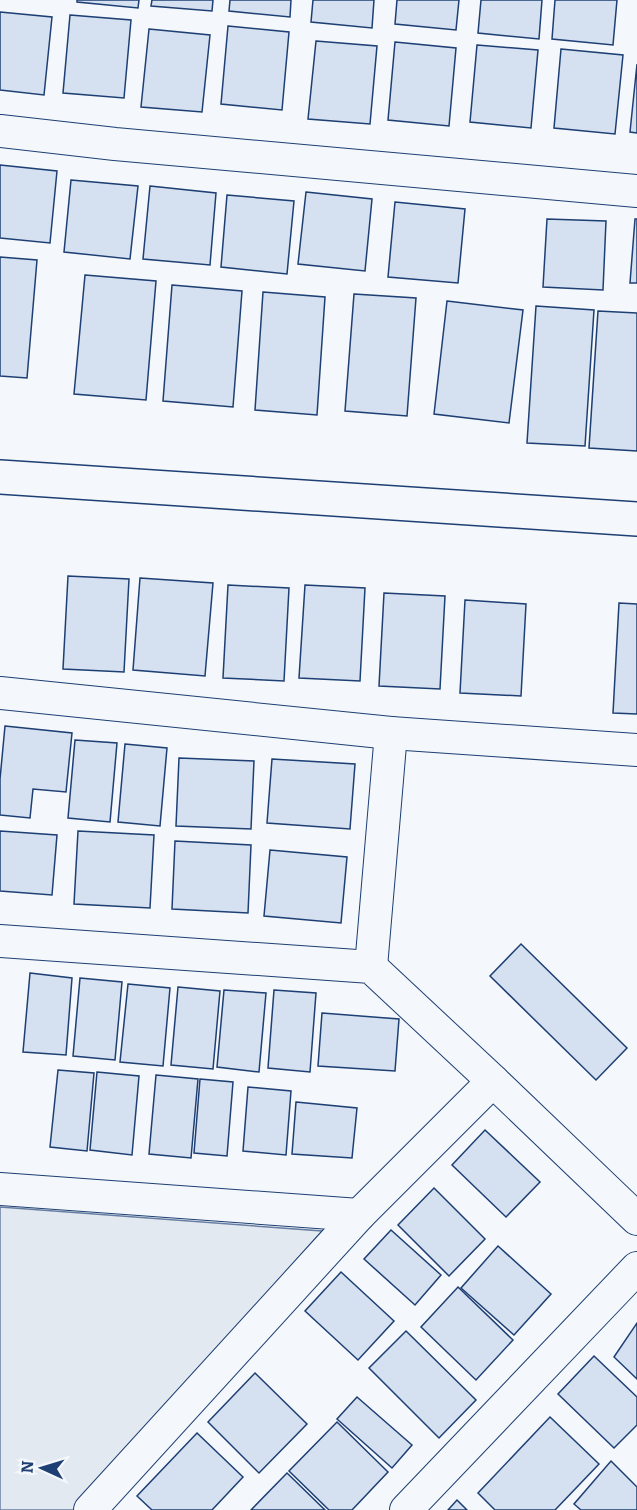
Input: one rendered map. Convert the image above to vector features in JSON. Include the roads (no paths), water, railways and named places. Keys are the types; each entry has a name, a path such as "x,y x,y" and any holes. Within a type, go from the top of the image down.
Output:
{"street":[{"path":"0,131 127,145 637,191"},
{"path":"0,477 637,519"},
{"path":"0,693 391,733 637,750"},
{"path":"370,967 391,733"},
{"path":"0,941 370,967 494,1081 637,1220"},
{"path":"90,1510 359,1215 494,1081"},
{"path":"0,1189 359,1215"},
{"path":"406,1510 637,1268"}]}
